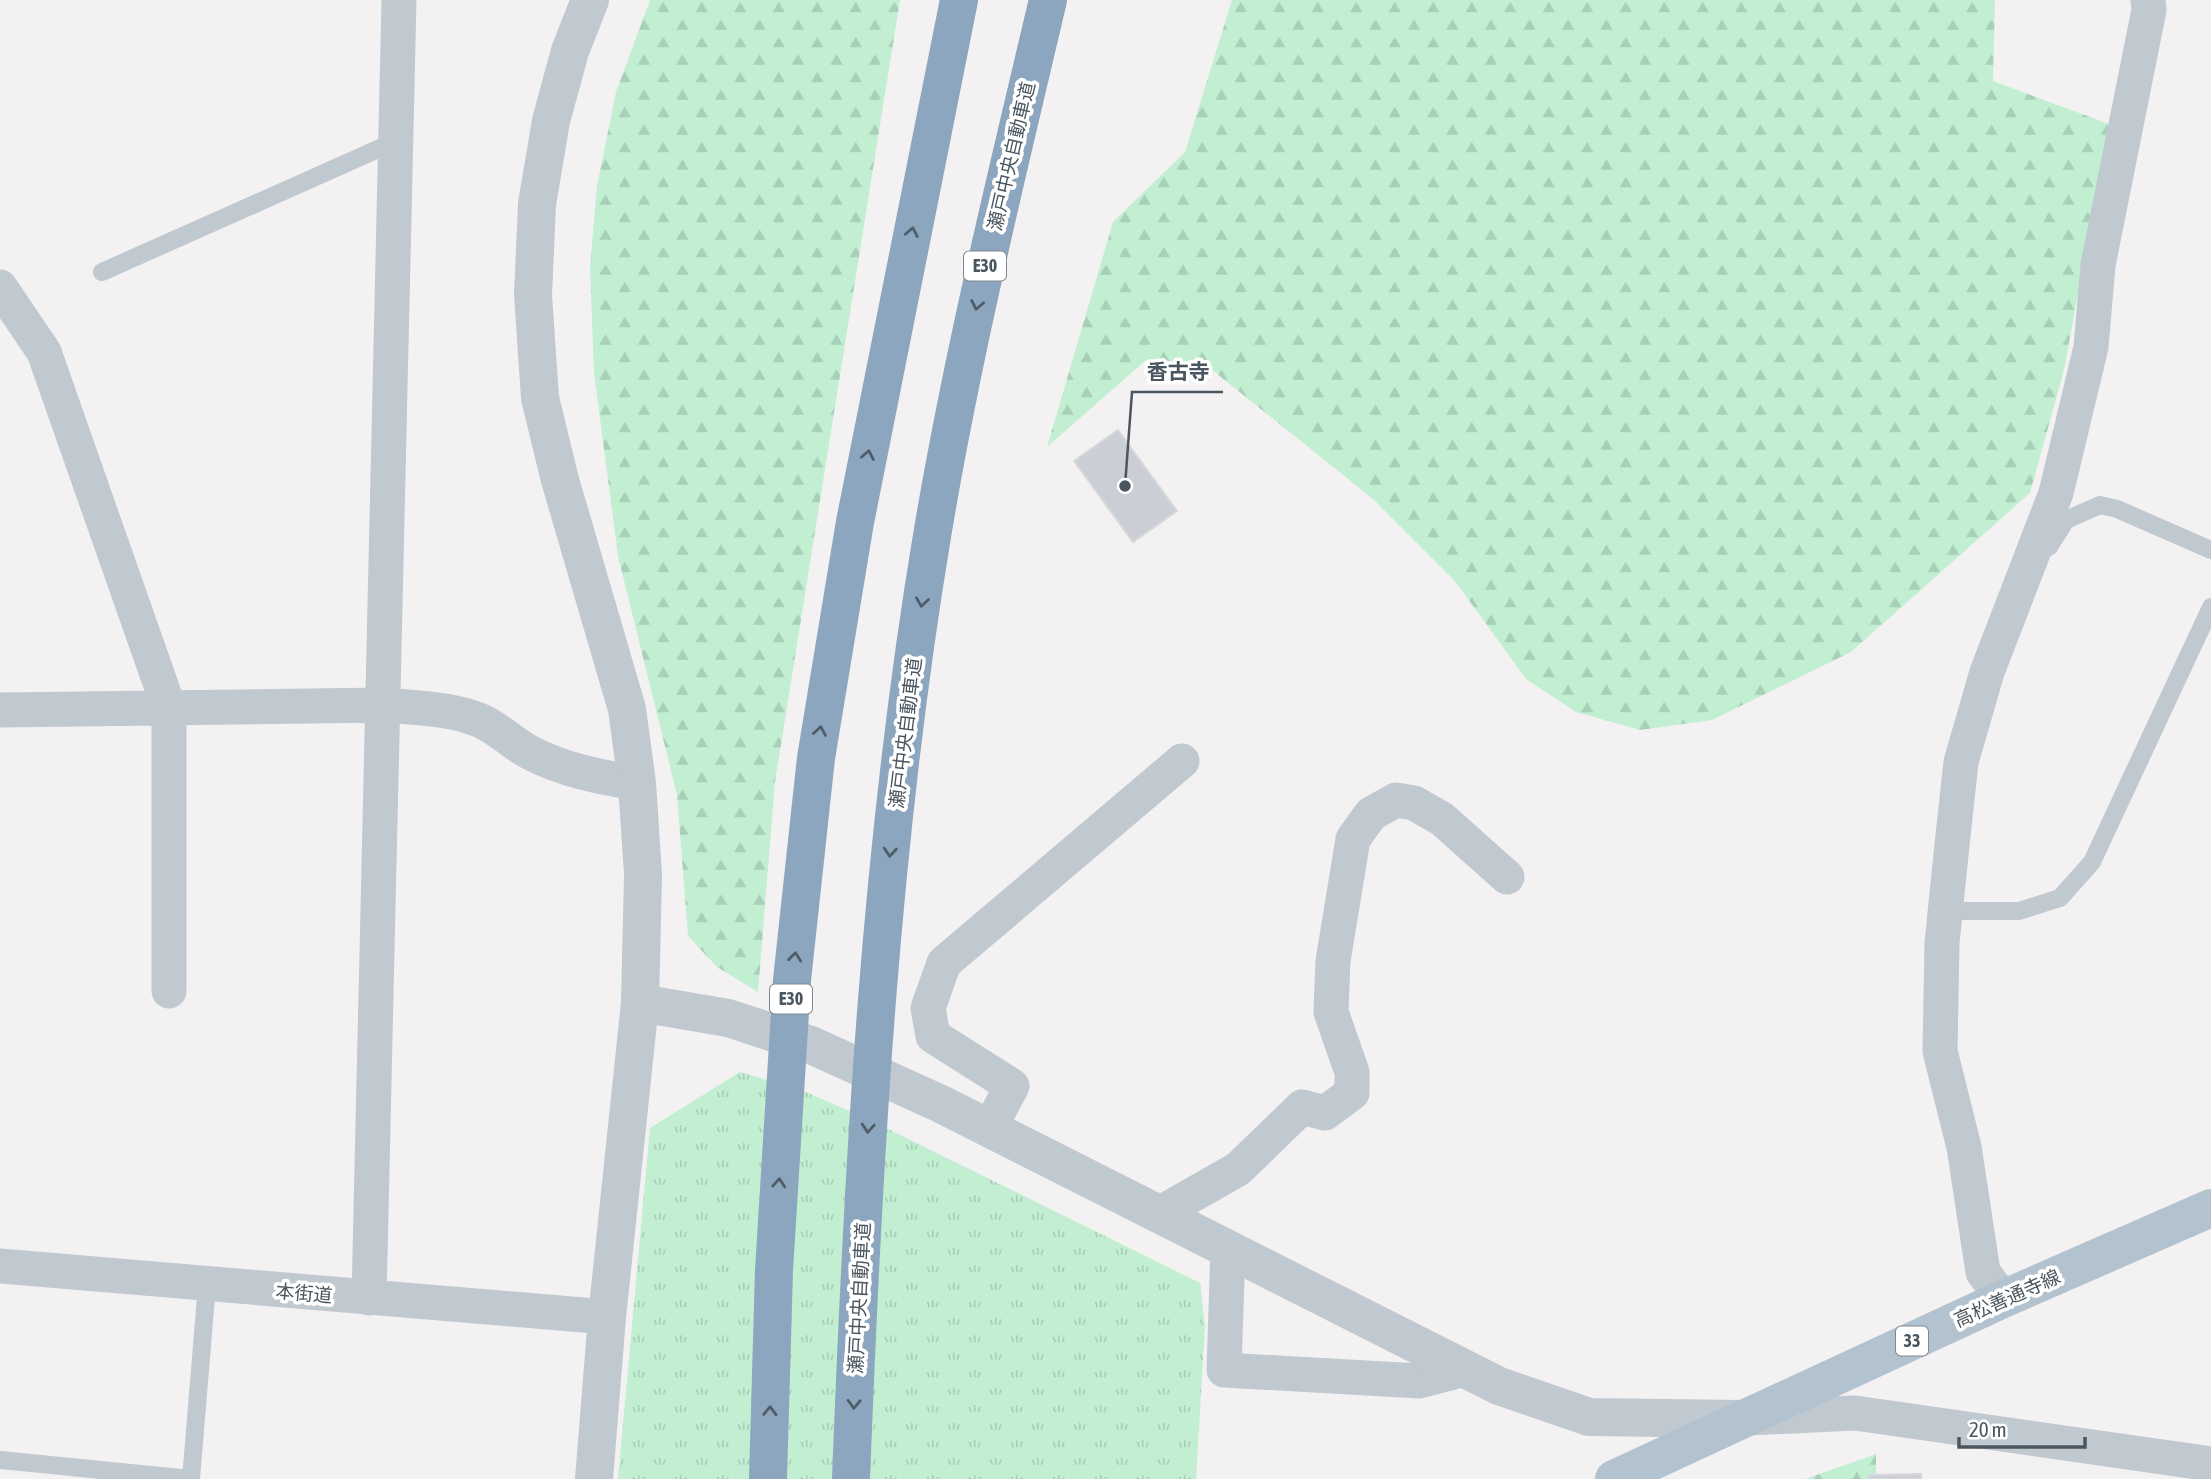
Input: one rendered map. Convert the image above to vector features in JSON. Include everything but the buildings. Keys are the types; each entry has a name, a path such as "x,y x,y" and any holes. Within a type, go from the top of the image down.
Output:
{"highway":[{"name":"E30","path":"768,1479 774,1270 792,980 816,758 855,522 959,0"},
{"name":"瀬戸中央自動車道","path":"851,1479 858,1280 878,989 898,767 932,535 986,261 1048,0"}],"main road":[{"name":"高松善通寺線","path":"1614,1479 2003,1299 2211,1208"}],"street":[{"path":"369,1298 399,0"},
{"path":"590,0 570,51 551,121 537,204 533,295 540,398 560,480 627,709 637,783 643,874 640,1003 607,1317 594,1479"},
{"path":"2003,1299 1983,1272 1964,1147 1940,1051 1942,943 1961,762 1987,672 2056,493 2091,347 2098,265 2149,10 2148,0"},
{"path":"0,287 44,352 169,708 169,991"},
{"path":"0,710 384,705 444,710 481,720 527,751 566,768 637,783"},
{"path":"989,1129 1012,1086 933,1036 928,1008 944,963 1182,761"},
{"path":"1158,1214 1238,1168 1302,1107 1325,1113 1352,1093 1352,1072 1331,1012 1333,961 1353,839 1371,814 1396,800 1414,803 1442,820 1507,877"},
{"path":"640,1003 727,1018 811,1045 941,1104 1499,1386 1589,1417 1742,1419 1855,1413 2211,1464"},
{"path":"1228,1249 1224,1370 1419,1381 1465,1369"},
{"name":"本街道","path":"0,1266 607,1317"}],"lane":[{"path":"102,271 396,141"},
{"path":"2017,593 2067,520 2100,505 2117,509 2211,550"},
{"path":"1945,911 2019,911 2060,898 2092,862 2211,607"},
{"path":"0,1460 191,1479 207,1285"}],"green space":[{"path":"650,0 900,0 775,782 758,992 717,967 688,936 677,795 618,556 594,373 590,267 597,186 616,92"},
{"path":"1232,0 1995,0 1993,81 2109,124 2064,370 2030,493 1851,652 1712,720 1640,730 1576,712 1526,679 1455,581 1373,499 1206,365 1145,361 1047,447 1113,222 1185,152"},
{"path":"740,1072 801,1090 866,1118 1200,1283 1205,1326 1196,1479 618,1479 650,1128"},
{"path":"1876,1454 1876,1479 1805,1479"}],"place":[{"name":"香古寺","path":"1125,486"}]}
